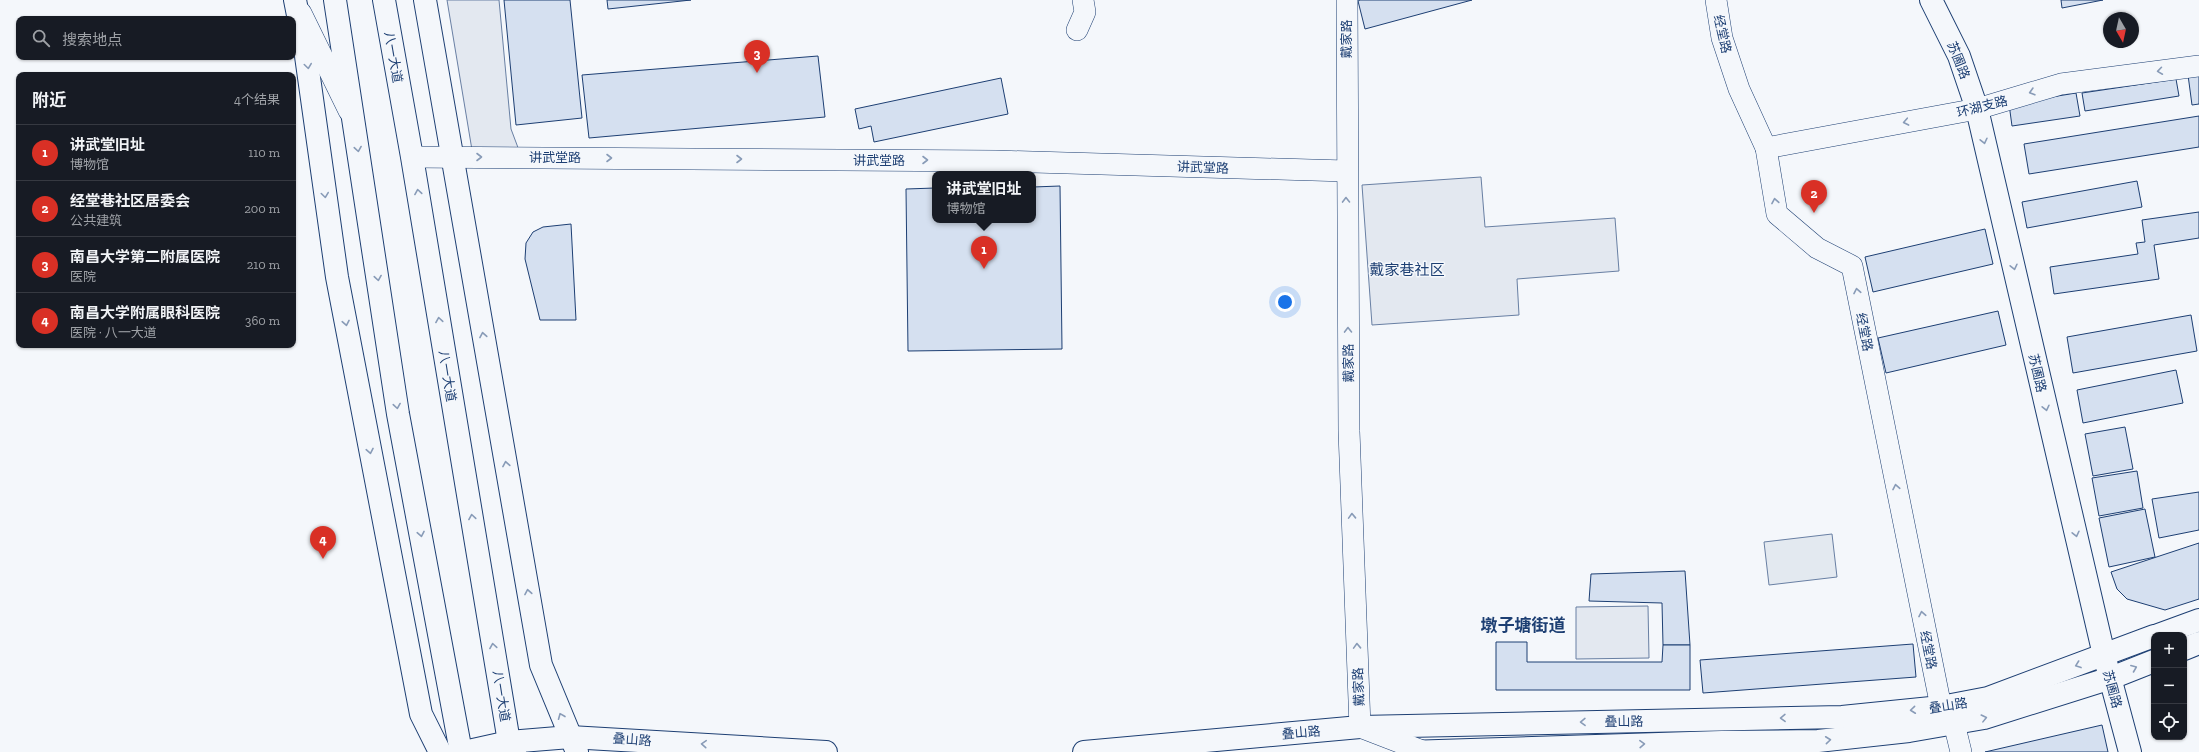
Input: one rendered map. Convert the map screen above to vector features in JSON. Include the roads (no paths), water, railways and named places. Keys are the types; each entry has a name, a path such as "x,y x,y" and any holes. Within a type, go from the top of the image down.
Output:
{"main road":[{"path":"295,0 306,56 343,308 421,714 440,752"},
{"path":"335,0 398,414 463,752"},
{"name":"八一大道","path":"384,0 512,747"},
{"path":"425,0 541,665 573,744"},
{"name":"苏圃路","path":"1932,0 1959,56 1977,109 2104,655 2130,752"},
{"path":"2166,632 2199,620"},
{"name":"叠山路","path":"1419,752 1615,748 1818,741 1909,731 1988,698 2151,637"},
{"path":"2187,648 2199,643"},
{"name":"叠山路","path":"1084,752 1360,727 1948,715 1984,718 2111,678 2151,661"},
{"name":"叠山路","path":"463,752 512,747 573,744 826,752"}],"street":[{"path":"295,0 354,121"},
{"path":"1078,30 1085,12 1084,0"},
{"name":"戴家路","path":"1346,0 1349,431 1360,727"},
{"name":"经堂路","path":"1716,0 1722,38 1737,82 1766,148 1777,214 1817,248 1852,266 1948,715"},
{"name":"环湖支路","path":"1766,148 1977,109 2061,84 2199,66"},
{"name":"讲武堂路","path":"412,157 996,161 1346,170"},
{"path":"1948,715 1961,752"},
{"path":"1360,727 1419,752"}],"place":[{"name":"南昌大学第二附属医院","path":"757,73"},
{"name":"经堂巷社区居委会","path":"1814,213"},
{"name":"讲武堂旧址","path":"984,269"},
{"name":"南昌大学附属眼科医院","path":"323,559"}],"district":[{"name":"戴家巷社区","path":"1407,270"},
{"name":"墩子塘街道","path":"1523,625"}]}
